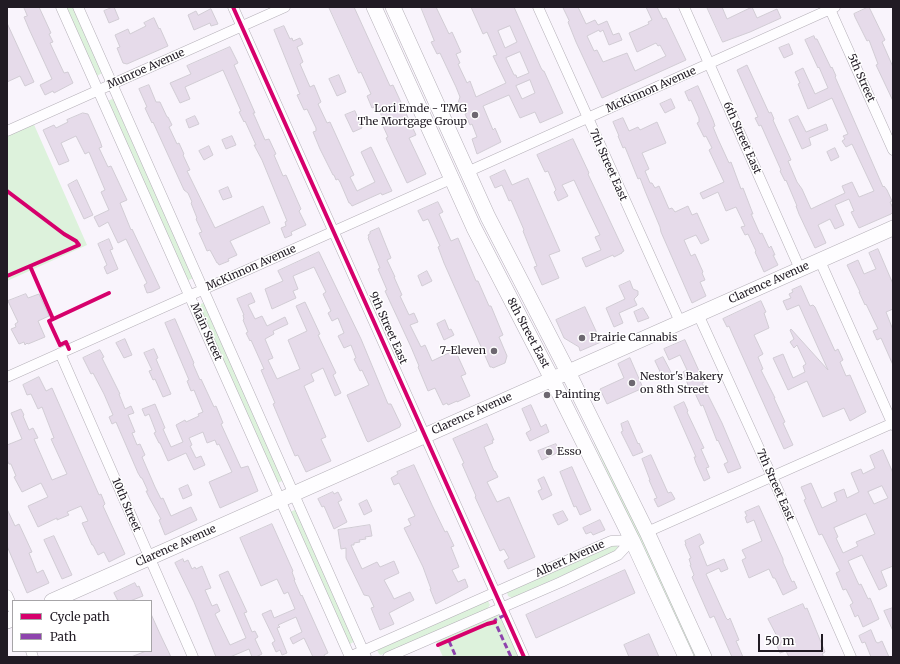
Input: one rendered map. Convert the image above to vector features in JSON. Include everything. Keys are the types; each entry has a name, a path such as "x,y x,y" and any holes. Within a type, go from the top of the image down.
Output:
{"main road":[{"name":"8th Street East","path":"374,7 451,179 496,272 552,379 632,540 686,657"},
{"name":"8th Street East","path":"393,7 467,172 510,261 568,372 647,532 704,657"},
{"name":"Clarence Avenue","path":"54,600 893,228"}],"street":[{"name":"Main Street","path":"61,7 350,657"},
{"name":"Main Street","path":"78,7 365,654"},
{"name":"9th Street East","path":"233,7 426,435 524,657"},
{"name":"Munroe Avenue","path":"7,131 285,7"},
{"name":"7th Street East","path":"538,7 680,322"},
{"name":"6th Street East","path":"684,7 800,269"},
{"name":"McKinnon Avenue","path":"467,172 831,8"},
{"name":"5th Street","path":"831,8 893,150"},
{"name":"McKinnon Avenue","path":"7,376 451,179"},
{"path":"647,532 893,424 820,261"},
{"name":"7th Street East","path":"698,314 772,476 851,657"},
{"name":"10th Street","path":"60,353 193,657"},
{"name":"Albert Avenue","path":"350,657 365,654 495,592 611,541 632,540"},
{"name":"Albert Avenue","path":"388,657 502,608 618,555 632,540"},
{"path":"7,595 12,607"}],"green space":[{"path":"65,7 73,7 102,72 97,76"},
{"path":"112,99 193,278 187,281 108,101"},
{"path":"32,120 87,245 7,281 7,131"},
{"path":"203,303 284,480 276,484 199,305"},
{"path":"594,443 597,443 616,478 697,657 691,657"},
{"path":"299,508 355,641 350,644 290,512"},
{"path":"615,544 619,548 615,552 512,598 508,596 507,592"},
{"path":"485,601 488,601 490,605 487,609 381,655 377,650"},
{"path":"502,608 524,657 443,657 434,637"}],"building":[{"path":"24,7 39,7 51,33 49,34 53,42 50,43 64,73 68,72 73,83 54,93 53,91 45,95 40,85 52,79 24,17 27,16"},
{"path":"114,7 119,19 109,23 104,11"},
{"path":"329,7 354,7 390,86 393,85 416,135 409,138 426,174 407,183 386,138 388,137 383,126 386,125 377,106 372,108 367,96 371,94 361,72 359,73"},
{"path":"421,7 436,7 449,34 452,32 461,52 456,54 460,63 458,64 467,83 470,81 476,97 506,83 493,56 497,55 487,32 483,34 471,7 514,7 563,113 540,123 535,112 520,118 509,95 483,106 493,130 495,128 501,142 477,154 472,139 477,137 472,124 470,125 465,114 467,113 463,105 458,103 460,97 440,53 437,54 431,42 434,41","holes":["510,26 517,42 505,48 498,31","520,52 529,73 517,78 506,58","530,80 535,93 522,99 516,86"]},
{"path":"563,7 578,7 586,24 595,20 598,25 607,21 613,35 619,33 622,40 609,45 603,30 600,32 599,30 587,36 594,51 597,50 603,62 627,53 635,71 666,56 660,45 658,46 656,43 637,52 629,33 649,24 648,22 652,20 646,7 657,7 663,19 666,18 686,60 602,98 576,42"},
{"path":"707,7 722,7 727,19 752,7 757,18 777,9 781,18 723,42"},
{"path":"869,7 885,40 882,42 893,67 893,101 876,65 878,64 869,40 867,41 854,14"},
{"path":"211,9 218,24 211,26 210,23 194,30 188,15 196,11 198,15"},
{"path":"154,18 168,46 127,64 123,63 117,48 120,47 115,35 128,29 130,34 146,26 144,23"},
{"path":"7,23 34,82 25,86 20,76 7,82"},
{"path":"284,26 290,39 292,38 293,41 300,38 303,44 297,47 303,62 300,64 310,87 314,85 321,102 318,104 327,123 330,122 354,175 350,177 357,191 375,182 361,152 371,147 392,191 382,195 381,193 352,206 349,203 340,182 338,179 336,180 320,149 313,132 316,131 316,128 307,109 304,110 297,95 300,94 274,30"},
{"path":"814,36 815,39 817,39 831,68 832,67 883,187 884,186 887,190 892,201 890,202 893,208 893,212 891,214 859,228 851,212 854,211 849,199 835,205 844,225 835,229 830,219 818,225 826,243 815,248 761,125 759,126 755,118 758,117 737,70 747,65 769,113 771,112 774,119 773,120 791,160 788,161 811,209 845,193 842,186 852,182 859,197 874,191 852,144 846,147 842,141 845,139 843,136 848,134 832,98 808,109 798,84 800,83 795,72 803,68 815,94 828,88 805,40"},
{"path":"789,44 793,54 784,58 779,48"},
{"path":"230,47 238,63 234,65 255,113 253,113 265,140 269,139 276,154 274,155 283,176 286,175 301,209 299,211 306,225 291,232 292,235 285,238 281,228 286,226 285,222 287,221 262,160 254,145 256,145 245,121 244,122 239,112 241,111 223,70 185,87 190,99 180,103 170,83 191,74 187,66"},
{"path":"339,75 346,92 337,96 329,79"},
{"path":"149,85 156,102 160,102 172,125 169,127 177,144 179,143 184,154 183,155 190,170 187,171 215,228 263,206 270,223 230,241 237,255 228,259 229,261 219,265 210,250 207,251 199,233 202,232 196,219 197,218 191,203 192,202 188,193 184,190 153,122 152,123 145,108 147,107 139,89"},
{"path":"698,86 713,120 715,126 713,127 718,139 729,163 731,162 741,189 743,188 753,214 751,214 760,234 762,233 769,248 771,246 775,255 773,255 778,265 764,272 748,234 745,235 741,227 745,226 736,207 726,211 718,192 703,199 700,193 724,182 709,150 712,148 706,136 704,137 697,123 699,122 699,118 691,100 689,101 685,92"},
{"path":"671,99 675,108 665,113 660,104"},
{"path":"355,111 362,128 353,132 345,115"},
{"path":"83,113 88,114 102,147 99,148 108,167 111,166 127,200 120,203 131,230 132,229 160,288 152,292 147,293 144,285 147,283 126,239 118,243 108,222 99,227 94,217 109,210 101,192 105,190 89,152 85,154 76,136 61,143 69,161 59,165 43,130 54,125 56,128 68,122 67,120"},
{"path":"195,116 199,124 189,128 186,120"},
{"path":"798,116 806,132 826,124 828,130 809,138 811,145 802,149 789,120"},
{"path":"623,118 629,131 638,127 640,130 657,122 666,143 642,153 649,169 645,171 650,183 652,183 655,188 659,186 669,209 672,208 675,212 688,206 692,215 697,213 709,240 701,244 696,235 684,240 691,256 695,254 705,280 700,282 706,296 692,303 661,232 640,178 638,179 625,147 623,148 618,136 613,122"},
{"path":"232,136 236,145 226,149 222,140"},
{"path":"573,139 624,251 614,257 613,255 586,267 582,258 601,250 595,237 600,235 574,180 562,185 568,196 558,201 554,192 556,190 548,171 545,172 537,155"},
{"path":"209,146 213,155 204,160 199,151"},
{"path":"835,148 839,157 831,161 827,152"},
{"path":"505,170 512,185 528,178 560,251 549,255 559,278 542,285 534,267 537,266 523,231 524,230 511,200 509,201 502,185 495,188 490,177"},
{"path":"77,180 93,215 84,219 68,185"},
{"path":"228,187 232,197 223,200 219,191"},
{"path":"438,202 443,212 439,214 451,241 458,238 476,281 478,281 489,306 491,306 503,335 499,337 507,356 505,363 493,368 490,367 444,263 438,247 440,246 428,219 423,221 418,211"},
{"path":"379,228 391,258 387,260 402,295 400,296 409,315 414,313 418,322 410,325 421,347 425,345 432,361 455,350 466,374 461,376 470,396 448,405 447,403 443,405 435,388 428,391 411,347 385,291 387,290 378,269 380,268 368,238 370,232"},
{"path":"109,239 113,249 110,250 118,269 107,274 104,267 107,265 98,244"},
{"path":"878,249 893,284 893,309 886,312 893,330 893,365 881,338 877,340 873,331 878,329 866,304 865,305 847,265 858,260 864,274 876,269 869,253"},
{"path":"319,252 361,339 388,404 391,404 401,425 400,427 368,442 347,395 369,385 362,370 360,371 354,359 356,358 351,345 344,348 338,336 344,333 338,318 332,321 328,313 331,311 323,294 326,292 314,267 293,276 298,289 293,291 296,298 272,309 265,289 283,281 278,271"},
{"path":"427,271 432,281 422,286 418,276"},
{"path":"630,281 633,289 638,291 638,295 634,299 637,305 619,313 623,323 614,327 606,308 625,299 619,286"},
{"path":"801,286 810,306 813,305 815,307 835,351 838,349 843,360 840,362 846,376 850,375 866,412 850,421 844,408 823,417 807,381 788,390 773,358 783,354 793,378 805,372 803,366 806,364 797,345 794,348 790,342 794,339 790,330 791,329 828,370 799,305 787,310 783,301 791,298 789,294 793,292 792,290"},
{"path":"251,293 255,302 248,305 255,319 262,316 267,326 285,317 288,324 273,331 274,334 265,339 273,358 268,360 277,379 300,369 288,340 307,331 296,306 305,302 320,334 318,335 336,373 333,375 341,393 335,396 323,368 311,374 314,381 304,386 326,437 321,439 331,461 306,472 298,455 295,456 273,404 275,403 261,370 264,369 251,340 250,341 246,333 248,332 243,320 244,315 237,299"},
{"path":"26,294 28,298 39,294 49,316 38,321 45,337 25,345 24,342 19,344 11,329 16,327 15,324 18,322 8,301"},
{"path":"761,301 766,312 764,313 769,328 754,335 763,354 758,357 763,369 761,370 775,398 785,422 783,423 793,445 784,449 729,326 727,327 723,319"},
{"path":"585,307 601,342 580,351 579,347 564,338 556,320"},
{"path":"643,308 649,318 638,322 634,312"},
{"path":"175,319 200,380 201,379 214,407 216,406 223,423 221,424 241,468 248,466 258,491 220,508 209,482 232,472 219,444 217,445 215,440 207,443 203,432 189,438 192,445 190,446 196,458 201,456 205,465 194,470 186,453 168,461 154,433 156,432 149,414 145,416 142,409 155,404 165,428 163,429 171,447 183,442 176,425 185,420 186,422 199,416 198,414 203,412 194,390 191,391 187,381 189,380 165,323"},
{"path":"445,320 449,330 451,329 454,335 444,340 437,324"},
{"path":"125,339 132,355 124,358 116,343"},
{"path":"685,340 704,382 702,383 722,423 741,468 728,473 724,464 728,462 718,440 717,441 703,405 701,406 693,389 690,390 683,372 687,370 680,355 669,360 664,349"},
{"path":"154,349 158,358 156,359 171,394 163,397 155,379 153,380 149,371 152,370 144,353"},
{"path":"100,350 104,357 102,358 120,394 125,409 131,406 134,413 128,415 135,432 132,433 137,445 140,444 145,455 142,457 161,499 163,498 171,516 191,507 197,520 165,535 159,520 161,519 146,491 148,491 138,473 116,422 112,424 109,417 113,415 104,394 83,358"},
{"path":"663,357 673,376 664,380 655,361"},
{"path":"630,358 643,388 607,404 600,389 624,378 618,364"},
{"path":"39,377 46,391 52,388 99,495 101,494 105,504 103,506 125,554 109,562 104,552 98,555 92,545 82,523 88,521 81,506 67,512 69,515 57,520 57,518 38,527 28,506 48,497 41,483 22,492 14,477 16,476 11,464 9,464 7,460 7,445 22,439 11,413 21,409 29,430 33,428 38,438 34,439 52,480 67,474 51,439 54,438 42,407 38,409 31,394 27,395 23,385"},
{"path":"684,402 688,411 687,412 704,448 701,449 709,467 706,468 710,478 704,481 694,457 696,457 674,407"},
{"name":"Esso","path":"531,405 541,427 546,424 549,432 530,441 526,433 531,430 522,409"},
{"path":"628,421 643,452 633,456 621,432 623,431 621,424"},
{"path":"487,424 494,440 492,440 493,443 484,447 498,477 487,482 497,502 509,497 535,557 508,569 504,561 509,558 504,549 500,551 475,497 476,496 462,464 464,463 453,439"},
{"name":"Esso","path":"556,444 559,452 542,460 538,451"},
{"path":"883,450 893,473 893,566 881,571 887,586 879,590 862,555 848,561 859,585 861,584 868,599 870,598 879,619 863,627 858,615 855,617 850,605 853,603 846,589 843,590 836,573 840,571 822,534 819,535 804,500 806,499 801,487 811,483 822,508 837,501 834,493 844,489 847,498 859,492 851,473 861,469 863,474 875,468 870,456","holes":["882,486 888,498 874,504 868,492","866,514 875,534 856,542 858,546 843,553 836,538 838,537 834,528"]},
{"path":"651,455 668,493 671,492 675,499 658,507 654,499 657,498 642,459"},
{"path":"414,465 445,532 447,531 454,546 451,547 459,567 452,570 458,582 465,579 468,587 436,604 423,567 404,528 411,525 408,519 415,516 399,483 394,485 391,478 398,474 397,472"},
{"path":"572,467 591,510 580,515 576,506 574,507 560,472"},
{"path":"544,477 552,495 542,500 538,491 542,489 538,480"},
{"path":"188,485 192,495 183,499 179,489"},
{"path":"333,492 334,494 338,492 342,500 338,502 347,522 334,529 324,506 322,507 318,499"},
{"path":"367,500 372,511 364,515 359,504"},
{"path":"759,506 792,582 794,581 797,588 783,595 769,569 749,578 742,560 746,558 742,550 762,541 754,520 747,523 745,517 747,516 745,512"},
{"path":"7,509 15,526 19,524 32,552 29,553 37,573 43,570 49,583 27,593 7,546"},
{"path":"563,511 568,520 558,525 553,515"},
{"path":"600,520 605,530 593,535 591,532 586,534 583,528"},
{"path":"272,524 293,571 294,580 328,653 324,655 325,657 313,657 304,638 293,644 290,638 302,632 296,617 278,625 280,627 277,628 287,653 282,655 280,650 276,652 272,643 275,641 262,614 271,610 274,618 295,609 288,592 284,594 277,579 261,586 240,538"},
{"path":"370,525 372,536 365,537 366,539 359,540 360,542 351,545 362,569 377,562 380,567 394,561 399,573 384,580 394,599 410,592 414,600 389,613 394,624 380,630 371,608 374,607 369,596 364,595 346,558 346,548 341,549 338,530"},
{"path":"700,534 704,543 699,546 707,566 724,559 728,569 721,572 719,568 706,574 726,618 728,620 730,618 739,640 736,641 743,657 732,657 714,616 710,618 692,577 694,575 690,565 689,559 691,558 685,541"},
{"path":"54,536 72,575 62,579 44,540"},
{"path":"183,559 184,562 188,560 192,569 202,566 211,588 205,590 212,606 217,604 220,611 215,614 230,645 246,638 219,575 228,571 247,612 244,613 252,632 255,631 258,637 255,639 262,654 252,657 249,649 230,657 216,657 194,602 175,563"},
{"path":"625,570 635,593 536,638 526,615"},
{"path":"135,583 137,587 139,586 143,596 133,600 118,600 114,593"},
{"path":"803,604 805,609 807,608 825,652 822,654 824,657 789,657 786,651 780,653 777,646 781,644 768,619"},
{"path":"893,608 893,631 884,611"},
{"path":"152,616 171,657 131,657 144,652 152,652"},
{"path":"871,630 876,642 878,643 882,641 889,657 871,657 865,642 862,643 859,636"},
{"path":"649,634 659,657 629,657 624,645"}],"marked path":[{"path":"505,615 495,620 495,622 511,657"},
{"path":"449,641 456,657"}],"cycle path":[{"path":"233,7 524,657"},
{"path":"7,191 64,234 76,241 79,245 7,276"},
{"path":"30,266 53,319"},
{"path":"69,349 66,342 60,345 49,321 109,293"},
{"path":"438,645 495,622"}],"place":[{"name":"Lori Emde - TMG The Mortgage Group","path":"475,115"},
{"name":"Prairie Cannabis","path":"582,338"},
{"name":"7-Eleven","path":"494,351"},
{"name":"Nestor's Bakery on 8th Street","path":"632,383"},
{"name":"Painting","path":"547,395"},
{"name":"Esso","path":"549,452"}]}
